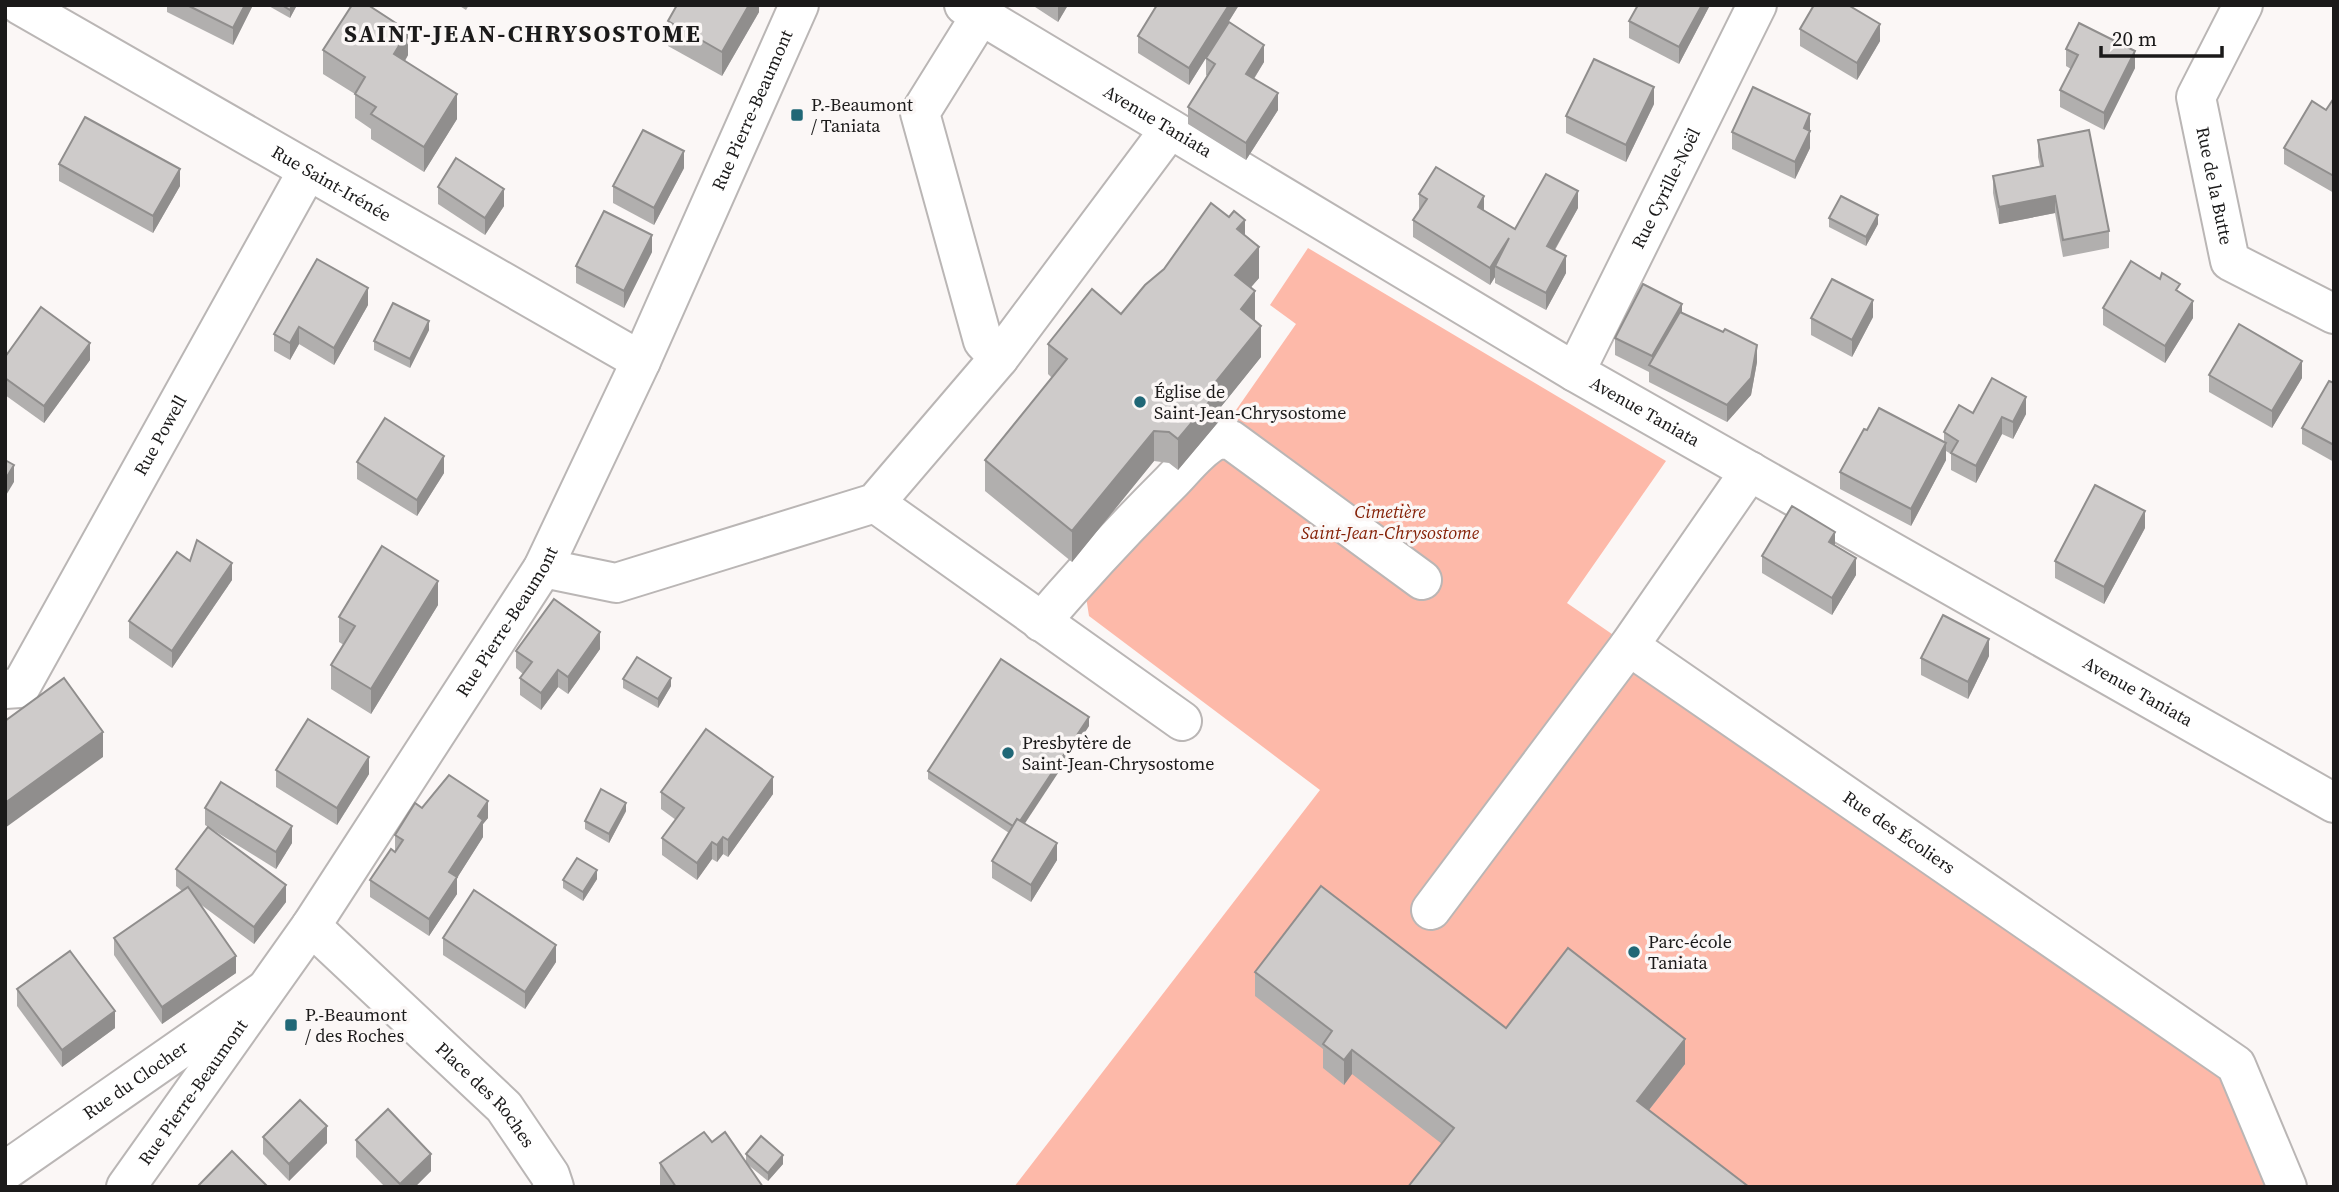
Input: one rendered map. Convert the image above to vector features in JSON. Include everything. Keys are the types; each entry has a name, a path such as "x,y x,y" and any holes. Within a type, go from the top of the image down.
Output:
{"street":[{"name":"Rue Saint-Irénée","path":"20,5 640,361"},
{"name":"Rue Pierre-Beaumont","path":"126,1187 311,926 543,568 640,361 799,5"},
{"name":"Rue Cyrille-Noël","path":"1575,372 1757,5"},
{"name":"Rue de la Butte","path":"2243,5 2196,97 2230,261 2334,314"},
{"name":"Avenue Taniata","path":"972,10 1575,372 2334,803"},
{"path":"972,10 920,113 984,341 999,358"},
{"path":"543,568 616,583 876,503 999,358 1170,129"},
{"name":"Rue Powell","path":"5,689 20,688 307,170"},
{"path":"1041,621 1083,572 1154,499 1198,455 1214,442 1221,440 1231,440 1422,580"},
{"path":"1431,910 1629,646 1750,471"},
{"path":"876,503 1182,720"},
{"name":"Rue des Écoliers","path":"1629,646 2236,1065 2287,1187"},
{"name":"Place des Roches","path":"311,926 504,1107 550,1175 554,1187"},
{"name":"Rue du Clocher","path":"5,1171 266,989"}],"green space":[{"name":"Parc-école Taniata","path":"1308,248 1666,461 1567,603 2236,1065 2287,1187 1014,1187 1320,790 1089,616 1084,584 1197,466 1296,324 1270,305"}],"building":[{"path":"187,5 245,5 233,28"},
{"path":"352,5 368,5 408,31 394,54 457,94 424,147 371,114 376,107 355,94 365,77 323,50"},
{"path":"677,5 749,5 722,52 668,21"},
{"path":"1157,5 1229,5 1189,68 1138,36"},
{"path":"1638,5 1702,5 1679,47 1629,21"},
{"path":"1814,5 1848,5 1880,24 1857,63 1800,29"},
{"path":"1229,22 1264,45 1246,74 1278,93 1246,143 1188,107 1215,64 1206,58"},
{"path":"2079,23 2135,51 2104,113 2060,90 2078,55 2066,49"},
{"path":"1594,59 1654,87 1626,145 1566,116"},
{"path":"1753,87 1810,114 1804,128 1810,131 1795,162 1732,132"},
{"path":"2334,98 2334,176 2284,148 2312,101 2326,110"},
{"path":"85,117 180,169 153,216 59,164"},
{"path":"643,130 684,151 654,208 613,186"},
{"path":"2089,130 2109,231 2063,240 2055,196 1999,207 1993,176 2043,166 2038,140"},
{"path":"456,158 504,189 485,218 438,187"},
{"path":"1436,167 1484,196 1478,207 1515,229 1546,174 1578,191 1547,246 1566,256 1546,293 1495,266 1509,238 1490,268 1413,220 1427,199 1419,194"},
{"path":"1841,196 1878,215 1866,237 1829,218"},
{"name":"Église de Saint-Jean-Chrysostome","path":"1211,203 1229,217 1234,211 1245,220 1237,229 1259,247 1235,275 1255,291 1241,309 1261,326 1214,384 1220,389 1178,439 1169,432 1154,431 1072,531 985,460 1067,359 1048,344 1092,289 1121,314 1145,285 1164,269"},
{"path":"604,211 652,235 624,291 576,266"},
{"path":"317,259 368,288 334,348 299,327 290,343 274,334"},
{"path":"2131,261 2160,279 2162,273 2180,284 2176,290 2193,301 2165,346 2103,308"},
{"path":"1832,279 1873,300 1852,340 1811,318"},
{"path":"1643,284 1682,304 1652,356 1615,338"},
{"path":"393,303 429,321 410,359 374,341"},
{"path":"41,307 90,343 44,406 5,378 5,357"},
{"path":"1680,312 1723,332 1725,329 1757,345 1751,378 1727,405 1649,365"},
{"path":"2239,324 2302,361 2272,411 2209,375"},
{"path":"1992,378 2026,397 2013,422 2002,417 1976,466 1951,453 1958,441 1944,432 1959,405 1973,413"},
{"path":"2329,381 2334,383 2334,445 2302,428"},
{"path":"1879,408 1946,443 1911,509 1840,472"},
{"path":"385,418 444,456 417,500 357,462"},
{"path":"5,460 14,465 5,480"},
{"path":"2095,485 2145,511 2104,587 2055,561"},
{"path":"1792,506 1835,532 1829,542 1856,558 1832,598 1762,556"},
{"path":"197,540 232,563 172,651 129,621 177,552 190,561"},
{"path":"382,546 438,581 371,689 331,665 355,626 339,617"},
{"path":"554,599 600,632 568,677 558,670 541,693 520,678 532,662 516,651"},
{"path":"1943,615 1989,639 1968,682 1921,658"},
{"path":"637,657 671,678 658,699 623,679"},
{"name":"Presbytère de Saint-Jean-Chrysostome","path":"1001,659 1089,717 1020,821 1017,819 1013,826 928,771"},
{"path":"64,678 103,732 5,803 5,721"},
{"path":"308,719 369,757 337,808 276,770"},
{"path":"706,729 773,777 728,840 723,837 717,845 712,842 697,863 662,838 684,808 661,792"},
{"path":"449,775 488,801 478,816 483,820 449,872 457,877 429,919 370,880 391,849 395,852 403,840 395,835 415,803 422,808"},
{"path":"221,782 292,826 276,852 205,808"},
{"path":"601,789 626,803 609,834 585,821"},
{"path":"1017,819 1057,843 1031,885 992,861"},
{"path":"208,827 286,885 254,927 176,869"},
{"path":"577,858 597,870 583,892 563,880"},
{"path":"1321,886 1506,1028 1568,948 1685,1039 1637,1101 1749,1187 1408,1187 1454,1128 1352,1050 1344,1060 1323,1044 1332,1031 1255,972"},
{"path":"188,887 236,956 162,1007 114,938"},
{"path":"474,890 556,945 525,992 443,938"},
{"path":"70,951 115,1011 62,1050 17,989"},
{"path":"300,1100 327,1126 289,1164 263,1137"},
{"path":"388,1109 431,1154 400,1184 356,1140"},
{"path":"704,1132 712,1142 725,1132 763,1187 676,1187 660,1163"},
{"path":"761,1136 783,1155 768,1173 746,1154"},
{"path":"232,1151 268,1187 197,1187"}],"place":[{"name":"P.-Beaumont / Taniata","path":"797,115"},
{"name":"Église de Saint-Jean-Chrysostome","path":"1140,402"},
{"name":"Presbytère de Saint-Jean-Chrysostome","path":"1008,753"},
{"name":"Parc-école Taniata","path":"1634,952"},
{"name":"P.-Beaumont / des Roches","path":"291,1025"}],"district":[{"name":"SAINT-JEAN-CHRYSOSTOME","path":"523,34"}],"park label":[{"name":"Cimetière Saint-Jean-Chrysostome","path":"1390,522"}]}
